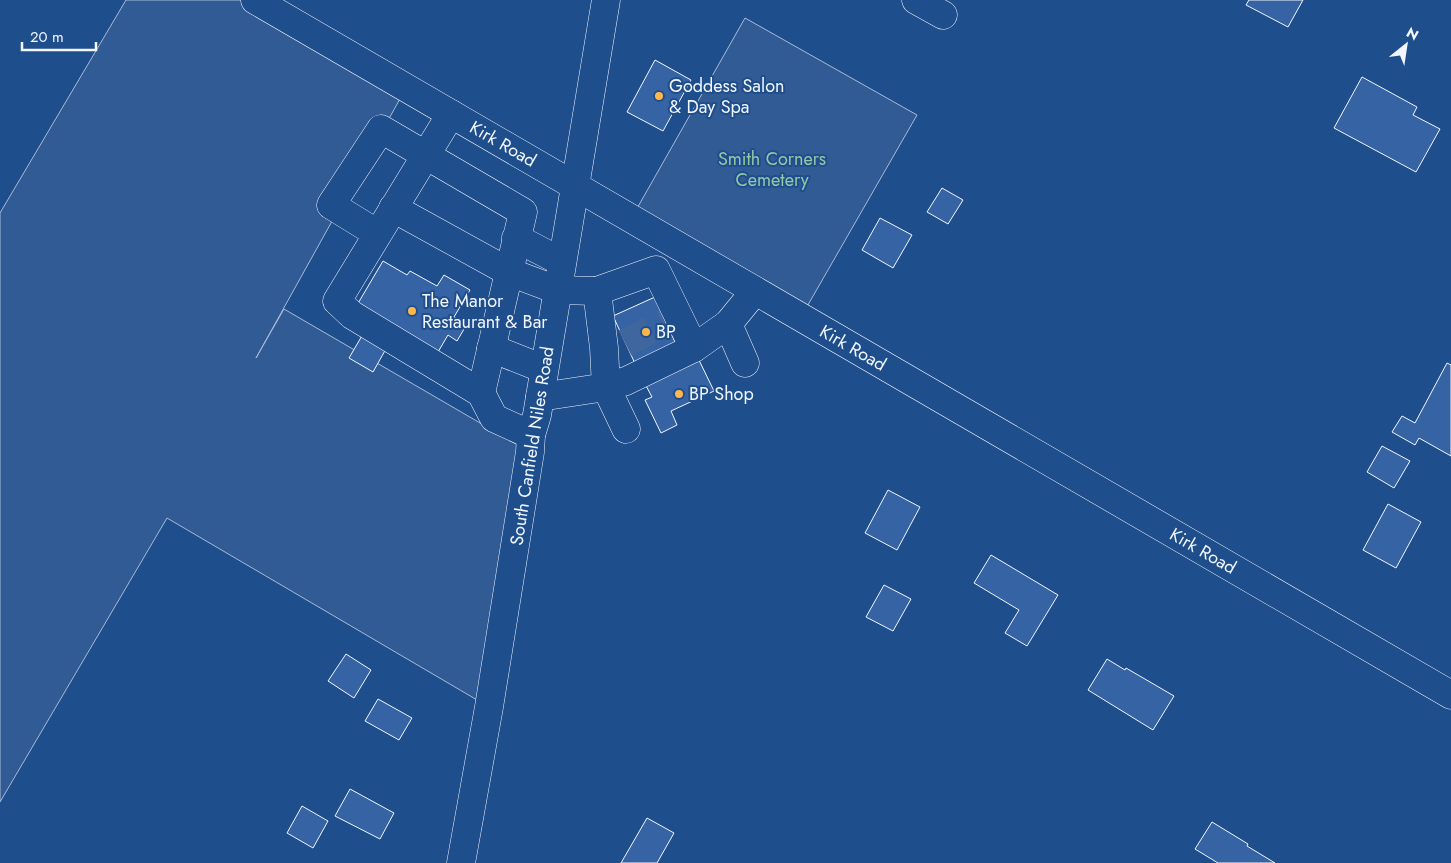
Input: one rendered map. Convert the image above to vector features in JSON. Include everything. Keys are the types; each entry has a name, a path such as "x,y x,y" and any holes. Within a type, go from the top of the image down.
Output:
{"street":[{"name":"Kirk Road","path":"255,0 1451,695"},
{"name":"South Canfield Niles Road","path":"461,863 490,697 530,452 531,435 540,398 606,0"},
{"path":"916,0 943,15"},
{"path":"451,114 337,301 352,315 481,393 494,418 531,435"},
{"path":"378,234 331,205 381,129 523,212 481,393"},
{"path":"394,208 509,272 557,290 597,291 656,270 678,246"},
{"path":"516,238 562,262"},
{"path":"656,270 673,318 694,348"},
{"path":"597,291 615,345 606,387 626,429"},
{"path":"540,398 606,387 626,381 694,348 728,324 755,291"},
{"path":"728,324 745,363"},
{"path":"491,348 544,369"}],"green space":[{"path":"126,0 255,0 406,88 256,358 284,309 530,452 489,707 167,518 0,802 0,213"},
{"name":"Smith Corners Cemetery","path":"745,18 917,115 801,317 631,219"}],"building":[{"path":"1249,0 1303,0 1288,27 1246,5"},
{"name":"Goddess Salon & Day Spa","path":"655,60 691,80 663,131 627,112"},
{"path":"1362,77 1417,107 1413,115 1440,129 1416,172 1334,128"},
{"path":"942,188 963,200 948,224 927,212"},
{"path":"880,218 912,235 893,268 862,250"},
{"name":"The Manor Restaurant & Bar","path":"383,261 407,275 410,271 437,286 444,275 470,290 454,317 467,324 457,341 448,335 438,352 357,305"},
{"name":"BP","path":"655,297 679,351 638,370 613,316"},
{"path":"363,334 387,347 373,372 349,358"},
{"name":"BP Shop","path":"697,356 714,391 671,411 677,425 661,433 645,400 652,397 644,382"},
{"path":"1447,363 1451,365 1451,456 1419,438 1415,445 1392,432 1402,416 1415,423"},
{"path":"1382,446 1410,461 1394,488 1367,472"},
{"path":"888,490 920,507 897,550 865,533"},
{"path":"1388,504 1421,522 1396,568 1363,550"},
{"path":"991,555 1058,595 1027,646 1005,633 1019,610 974,583"},
{"path":"884,585 911,599 893,631 866,617"},
{"path":"346,654 371,670 354,698 328,681"},
{"path":"1107,659 1174,696 1153,730 1088,690"},
{"path":"378,699 412,718 399,740 365,721"},
{"path":"350,789 394,813 380,839 335,816"},
{"path":"302,806 328,821 313,848 287,833"},
{"path":"647,818 674,833 657,863 621,863"},
{"path":"1212,822 1275,863 1218,863 1195,849"}],"tunnel":[{"path":"625,343 666,322"}],"place":[{"name":"Goddess Salon & Day Spa","path":"659,96"},
{"name":"The Manor Restaurant & Bar","path":"412,311"},
{"name":"BP","path":"646,332"},
{"name":"BP Shop","path":"679,394"}]}
